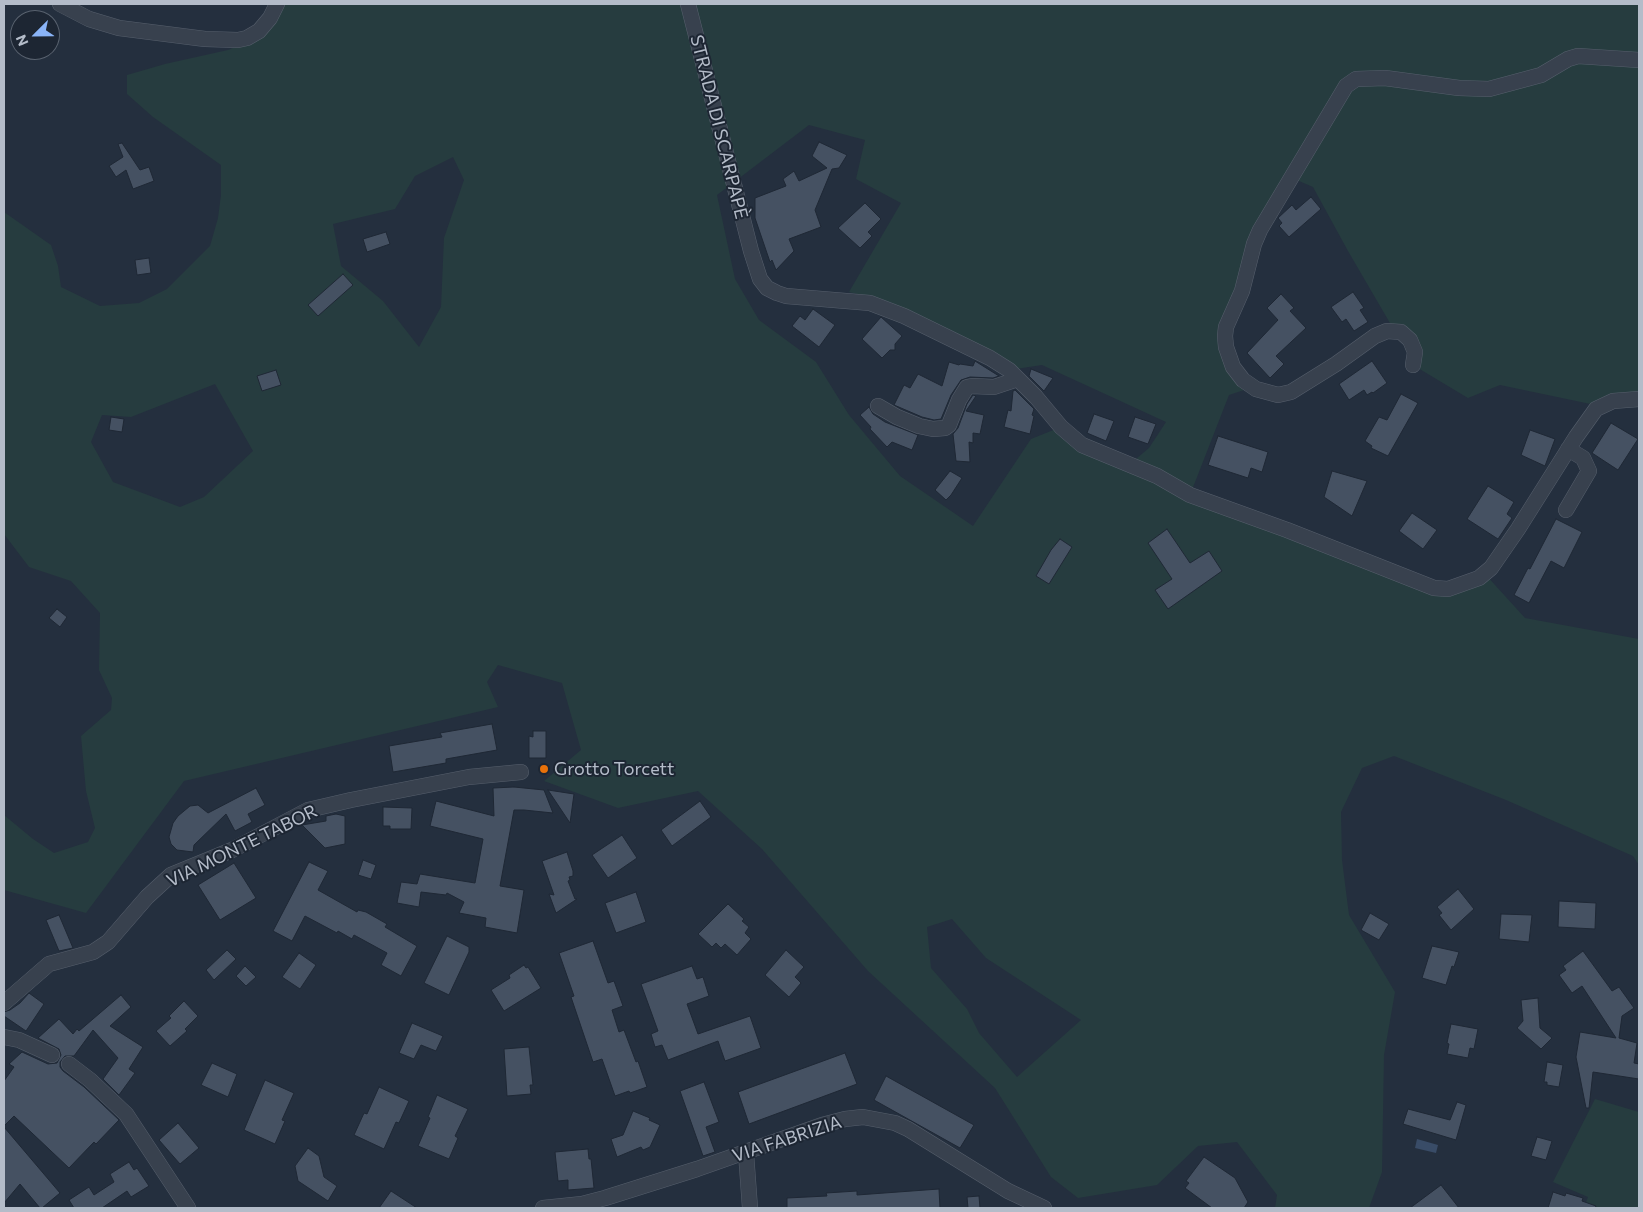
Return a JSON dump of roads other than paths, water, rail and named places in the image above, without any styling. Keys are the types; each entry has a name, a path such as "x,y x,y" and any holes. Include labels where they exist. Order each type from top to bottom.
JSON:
{"street":[{"path":"60,4 89,19 118,28 205,39 238,40 247,38 259,31 270,18 277,4"},
{"name":"STRADA DI SCARPAPÈ","path":"688,4 750,251 760,279 766,288 786,296 862,302 880,306 990,358 1009,370 1018,379"},
{"path":"1413,365 1414,352 1410,340 1401,332 1387,331 1375,336 1336,364 1291,392 1278,394 1256,389 1243,380 1233,367 1226,347 1224,336 1226,327 1242,291 1254,244 1260,230 1343,90 1353,80 1368,78 1385,78 1458,88 1489,89 1541,75 1568,59 1578,56 1639,60"},
{"path":"878,406 896,417 919,426 933,429 945,428 949,424 959,400 967,387 994,387 1018,379 1068,434 1092,450 1156,476 1190,495 1441,589 1456,587 1479,578 1491,568 1585,423 1600,406 1613,401 1639,400"},
{"path":"1566,510 1589,471 1583,458 1568,449"},
{"name":"VIA MONTE TABOR","path":"4,1003 49,964 93,952 108,942 147,897 171,876 232,850 308,810 469,777 521,772"},
{"path":"4,1037 18,1040 52,1055"},
{"path":"69,1064 90,1080 126,1114 188,1208"},
{"name":"VIA FABRIZIA","path":"543,1208 582,1204 605,1198 746,1153 822,1126 845,1119 863,1117 895,1123 908,1129 1008,1191 1044,1208"},
{"path":"746,1153 750,1208"}],"water":[{"path":"1417,1139 1438,1145 1436,1153 1415,1148"}],"place":[{"name":"Grotto Torcett","path":"544,769"}]}
